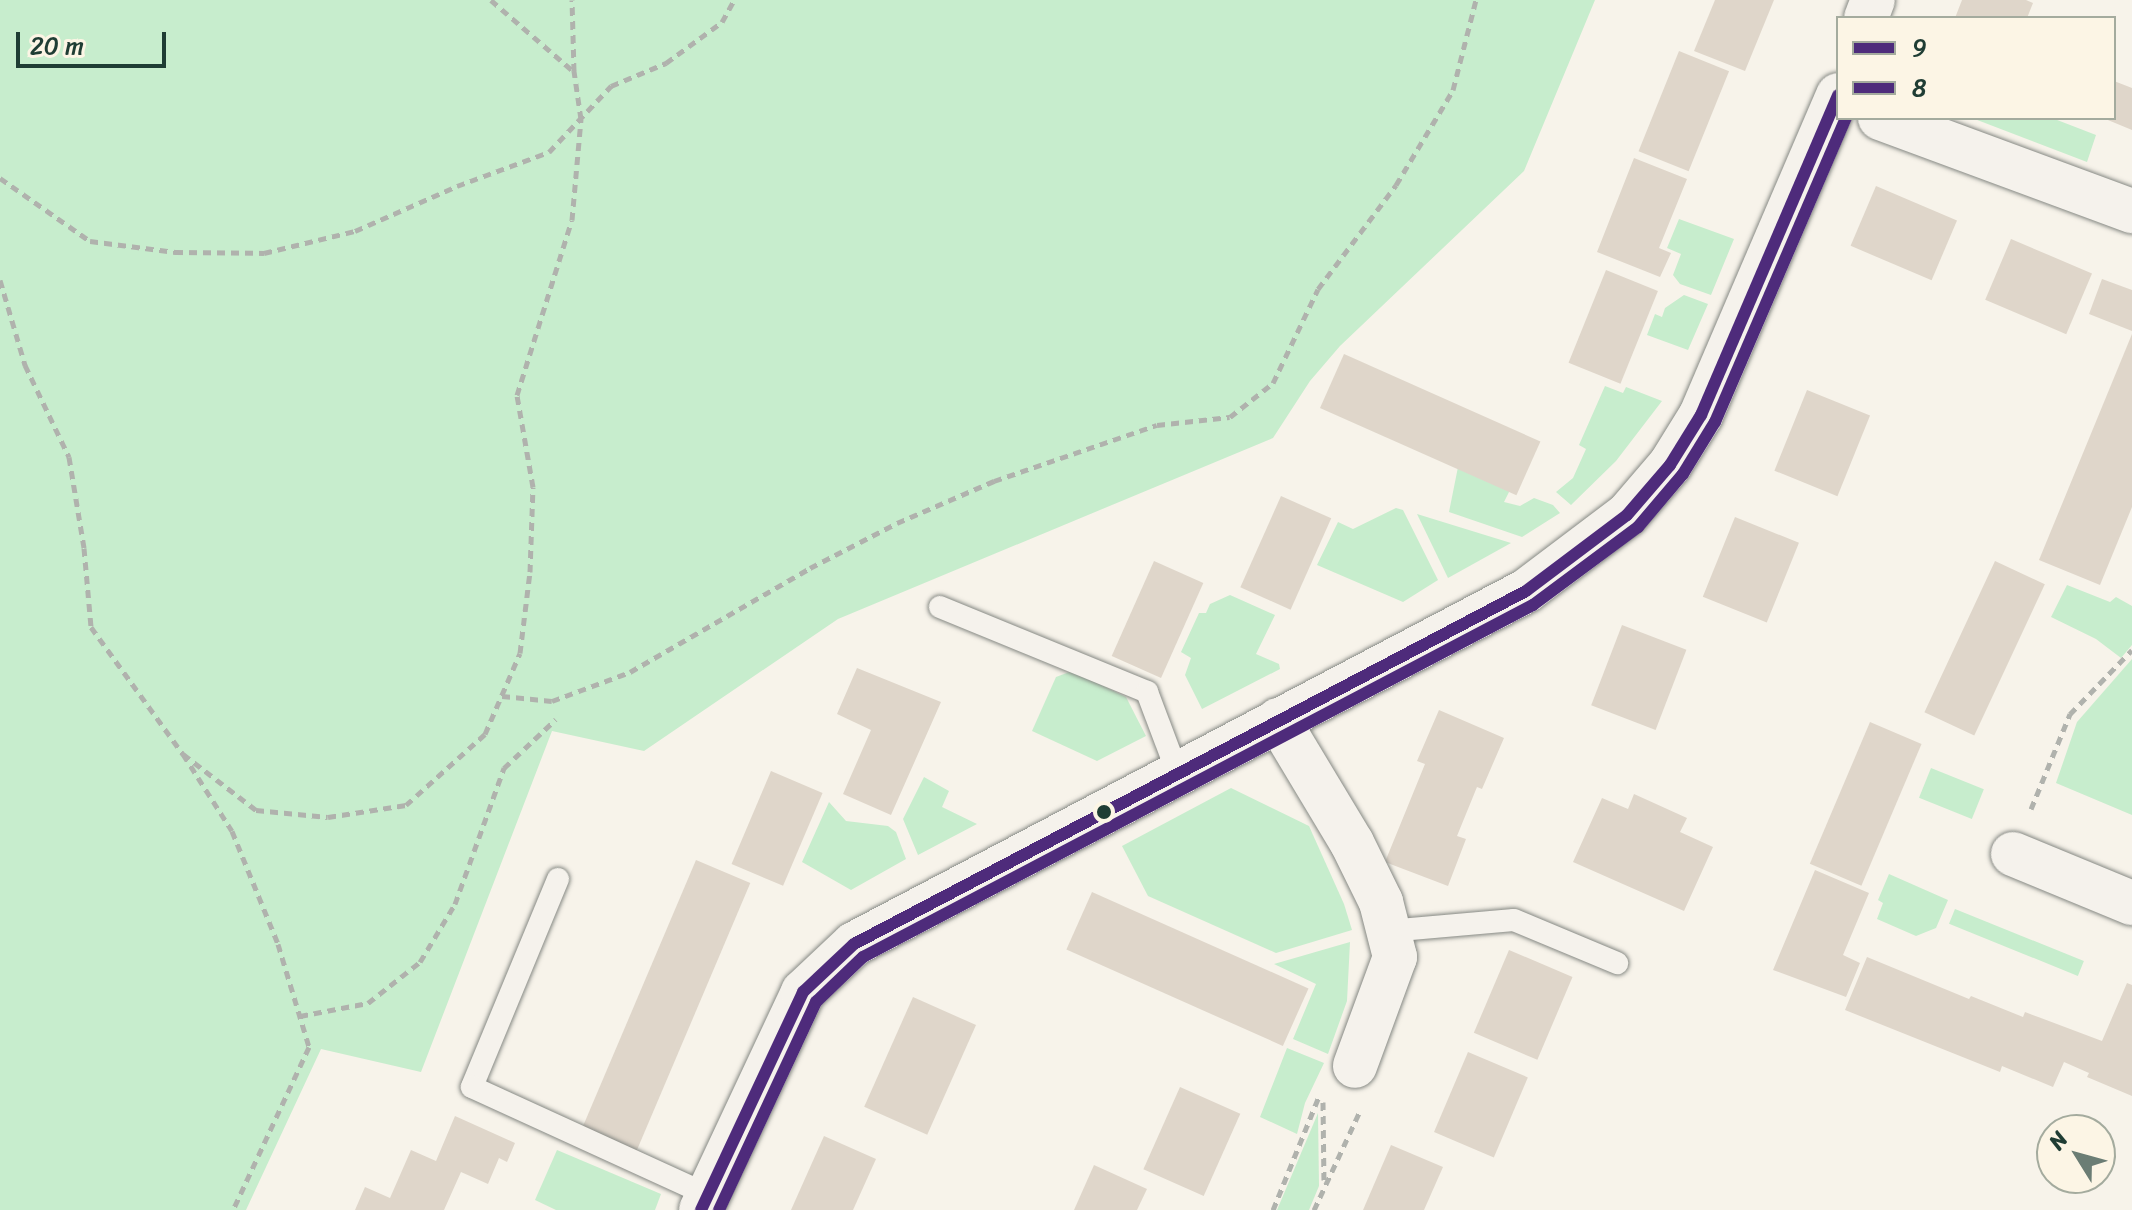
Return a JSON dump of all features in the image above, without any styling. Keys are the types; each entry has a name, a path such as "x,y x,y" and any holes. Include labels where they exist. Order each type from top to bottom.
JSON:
{"street":[{"path":"705,1202 803,992 832,961 854,944 1526,591 1627,515 1649,492 1701,415 1836,102"},
{"path":"1885,120 2132,211"},
{"path":"1278,720 1352,843 1381,902 1395,957 1355,1066"},
{"path":"2013,854 2132,903"}],"lane":[{"path":"940,607 1147,692 1178,774"},
{"path":"558,879 472,1087 705,1202"},
{"path":"1388,931 1514,920 1617,963"}],"path":[{"path":"491,0 574,71"},
{"path":"183,754 256,810 328,817 406,805 485,734 520,653 530,572 533,487 517,395 572,220 581,119 574,71 572,0"},
{"path":"0,178 90,241 175,252 264,253 355,231 457,186 549,152 611,86 666,63 722,22 734,0"},
{"path":"502,696 552,701 630,672 810,568 897,523 994,481 1157,425 1230,417 1273,383 1318,289 1396,185 1453,90 1476,0"},
{"path":"0,280 25,365 69,457 84,548 91,627 183,754 232,831 278,944 309,1047 233,1210"},
{"path":"2013,854 2070,714 2132,650"},
{"path":"300,1016 368,1003 420,962 455,904 504,768 556,719"},
{"path":"1314,1210 1365,1100 1354,1089 1355,1066"},
{"path":"1273,1210 1323,1089 1324,1184"}],"green space":[{"path":"0,0 1595,0 1524,171 1340,346 1310,381 1273,438 838,619 644,751 552,731 421,1072 321,1049 246,1210 0,1210"},
{"path":"1977,120 2057,120 2096,135 2087,162"},
{"path":"1679,219 1734,239 1711,295 1680,284 1673,275 1681,254 1667,248"},
{"path":"1684,295 1708,304 1688,350 1647,335 1655,314 1662,317 1665,308"},
{"path":"1605,386 1623,393 1626,387 1662,401 1616,461 1571,505 1556,492 1573,478 1586,449 1579,445"},
{"path":"1458,467 1510,490 1504,502 1520,506 1534,498 1553,505 1560,513 1522,537 1449,512"},
{"path":"1396,508 1403,510 1438,580 1403,602 1317,565 1338,522 1353,529"},
{"path":"1417,514 1511,543 1448,578"},
{"path":"2067,585 2110,602 2116,597 2132,606 2132,645 2121,658 2096,639 2051,617"},
{"path":"1230,595 1275,615 1256,654 1279,664 1280,669 1202,709 1185,675 1191,658 1181,652 1199,613 1206,613 1210,604"},
{"path":"2132,659 2132,815 2056,783 2077,722"},
{"path":"1072,671 1126,697 1146,736 1097,761 1032,731 1056,677"},
{"path":"1931,768 1984,789 1972,819 1919,798"},
{"path":"924,777 949,791 942,807 977,824 918,855 903,819"},
{"path":"1231,788 1309,826 1344,904 1352,930 1276,953 1148,896 1122,846"},
{"path":"829,802 846,821 888,826 896,832 906,859 851,890 802,862"},
{"path":"1889,874 1948,900 1936,928 1916,936 1877,919 1883,903 1878,900"},
{"path":"1955,909 2084,961 2078,976 1949,924"},
{"path":"1350,942 1347,1001 1328,1054 1293,1039 1316,984 1274,964"},
{"path":"1287,1048 1324,1063 1305,1103 1297,1134 1260,1117"},
{"path":"1318,1113 1319,1186 1309,1210 1277,1210"},
{"path":"557,1150 661,1194 655,1210 556,1210 535,1200"}],"building":[{"path":"1715,0 1774,0 1745,71 1694,51"},
{"path":"1962,0 2026,0 2033,3 2028,16 1956,16"},
{"path":"1679,51 1729,71 1689,171 1639,151"},
{"path":"2116,82 2132,88 2132,130 2108,120 2116,120"},
{"path":"1634,158 1687,179 1659,248 1671,253 1660,277 1597,252"},
{"path":"1876,186 1957,220 1932,280 1851,246"},
{"path":"2011,239 2092,273 2066,334 1985,300"},
{"path":"1606,270 1658,291 1620,384 1569,363"},
{"path":"2102,279 2132,290 2132,331 2089,314"},
{"path":"2132,334 2132,507 2100,585 2039,560"},
{"path":"1344,354 1540,441 1516,495 1320,408"},
{"path":"1807,390 1870,415 1837,496 1774,471"},
{"path":"1281,496 1331,518 1291,610 1240,587"},
{"path":"1735,517 1799,543 1767,623 1703,597"},
{"path":"1154,561 1203,583 1161,678 1112,656"},
{"path":"1995,561 2045,584 1974,736 1924,712"},
{"path":"1622,625 1686,650 1656,730 1591,705"},
{"path":"857,668 941,702 891,815 843,794 871,730 837,714"},
{"path":"1439,710 1504,738 1482,789 1477,787 1457,836 1466,839 1448,886 1385,862 1425,764 1417,761"},
{"path":"1870,722 1922,744 1861,886 1810,864"},
{"path":"771,771 823,793 783,886 732,864"},
{"path":"1634,794 1687,818 1680,832 1713,847 1684,911 1573,862 1602,798 1628,809"},
{"path":"696,860 750,883 634,1157 580,1134"},
{"path":"1815,870 1869,893 1843,955 1860,963 1846,997 1773,970"},
{"path":"1092,892 1309,988 1283,1046 1066,950"},
{"path":"1509,950 1573,977 1537,1060 1474,1033"},
{"path":"1867,957 1969,999 1971,996 2023,1017 2025,1012 2102,1041 2127,983 2132,985 2132,1096 2087,1077 2089,1073 2064,1062 2053,1087 2002,1066 2000,1072 1845,1010"},
{"path":"913,997 976,1025 927,1135 864,1107"},
{"path":"1468,1052 1528,1077 1494,1157 1434,1132"},
{"path":"1180,1087 1240,1114 1204,1196 1143,1169"},
{"path":"455,1116 515,1143 507,1162 499,1158 488,1184 461,1172 444,1210 355,1210 365,1187 390,1198 411,1150 436,1161"},
{"path":"824,1136 876,1159 853,1210 791,1210"},
{"path":"1391,1145 1443,1167 1424,1210 1363,1210"},
{"path":"1094,1165 1147,1189 1137,1210 1074,1210"}],"transit line":[{"name":"9","path":"701,1210 803,992 854,944 1526,591 1627,515 1670,465 1701,415 1836,100"},
{"name":"8","path":"719,1210 816,1002 863,957 1533,605 1638,527 1683,474 1715,422 1845,120"}]}
